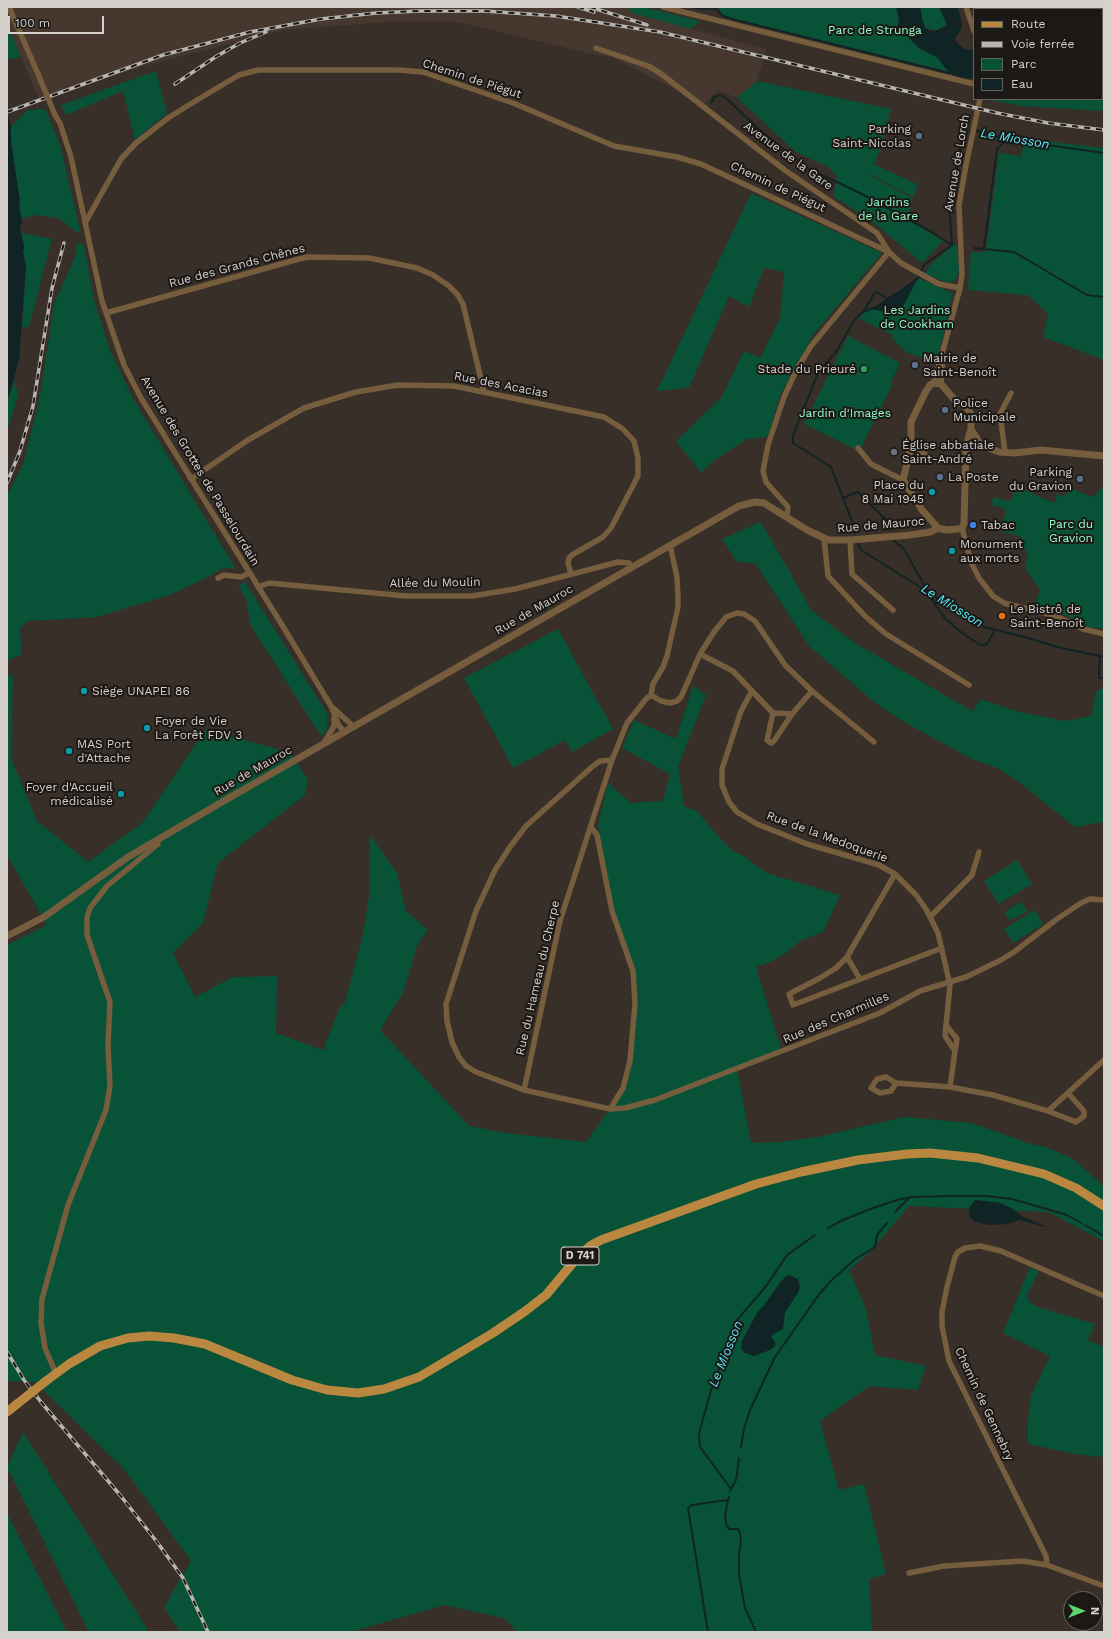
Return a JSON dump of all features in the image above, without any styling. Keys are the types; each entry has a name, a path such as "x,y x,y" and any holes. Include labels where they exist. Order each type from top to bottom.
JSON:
{"main road":[{"name":"D 741","path":"7,1412 69,1364 100,1346 128,1338 161,1336 205,1344 311,1386 342,1392 359,1393 384,1389 418,1377 493,1333 524,1312 546,1295 577,1258 590,1246 601,1240 780,1177 884,1156 930,1153 956,1155 1003,1163 1060,1180 1104,1206"}],"street":[{"name":"Avenue des Grottes de Passelourdain","path":"8,7 55,114 71,157 106,314 124,365 141,398 331,706 354,727"},
{"path":"663,7 973,84"},
{"path":"966,7 973,28"},
{"name":"Avenue de la Gare","path":"596,48 648,66 660,73 786,171 877,233 889,252 901,263 939,284 960,288"},
{"name":"Chemin de Piégut","path":"85,222 121,159 136,143 168,118 239,75 258,70 398,70 423,72 513,103 614,146 677,157 701,164 889,252"},
{"name":"Avenue de Lorch","path":"937,383 962,275 959,205 980,100"},
{"path":"787,516 788,507 766,482 763,471 768,446 784,397 811,346 889,252"},
{"name":"Rue des Grands Chênes","path":"106,314 304,258 369,258 403,265 417,268 433,275 457,294 463,304 484,392"},
{"path":"903,480 911,447 911,422 930,385 937,383 966,408 970,414 971,428 966,446 964,524 962,528 971,562 979,578 994,596 1004,603 1056,616 1083,629 1104,634"},
{"name":"Rue des Acacias","path":"190,478 194,477 248,440 304,408 356,392 398,385 454,386 604,417 623,429 634,441 638,458 638,476 611,528 603,537 569,558 568,563 571,574"},
{"path":"1005,452 1000,414 1011,393"},
{"path":"971,428 981,445"},
{"path":"966,446 973,444 981,445 992,450 1005,452 1041,450 1104,456"},
{"path":"911,447 932,458"},
{"path":"858,448 871,464 903,480 922,510 938,528"},
{"name":"Rue de Mauroc","path":"7,936 44,917 128,857 738,506 755,502 764,503 787,516 807,530 824,538 850,540 930,532 938,528 946,530 962,528"},
{"path":"824,538 828,576 864,616 886,634 969,685"},
{"path":"850,540 852,574 893,610"},
{"path":"670,545 677,577 678,607 667,656 663,667 653,684 652,695 661,701 670,703 677,701 681,697 700,654 714,632 726,617 737,613 744,614 755,621 785,665 812,691 874,742"},
{"name":"Allée du Moulin","path":"258,587 269,583 406,596 472,596 515,589 618,562 629,563 632,567"},
{"path":"218,578 224,576 241,577 249,573"},
{"path":"700,654 732,671 773,713 792,714"},
{"name":"Rue de la Medoquerie","path":"752,691 741,711 722,769 722,785 729,802 737,812 757,824 807,844 872,862 895,874 916,895 931,916 938,933 949,983 949,999 945,1036 955,1051 950,1087"},
{"path":"773,713 767,740 769,742 774,742 792,714 812,691"},
{"name":"Rue du Hameau du Cherpe","path":"524,1090 560,921 612,760 627,723 646,699 652,695"},
{"name":"Avenue des Grottes de Passelourdain","path":"331,706 338,726 345,732"},
{"path":"324,744 334,726 334,718"},
{"path":"591,826 597,835 612,911 633,971 635,1004 630,1061 623,1088 610,1109 524,1090 476,1072 466,1066 452,1042 447,1021 446,1004 476,911 495,870 510,846 526,826 593,766 600,761 612,760"},
{"path":"56,1374 45,1348 40,1323 42,1299 68,1205 106,1110 110,1086 108,1045 110,1002 87,935 87,917 90,908 107,886 158,844 158,840"},
{"path":"931,916 972,875 980,852"},
{"path":"895,874 847,957 836,968 789,994 793,1005 942,948"},
{"name":"Rue des Charmilles","path":"610,1109 625,1108 655,1100 880,1013 920,991 949,983 1001,960 1034,937 1057,918 1081,903 1090,899 1104,900"},
{"path":"847,957 860,979"},
{"path":"1048,1111 1104,1060"},
{"path":"896,1083 950,1087 993,1095 1048,1111 1076,1122 1084,1116 1084,1111 1068,1093"},
{"name":"Chemin de Gennebry","path":"1047,1565 1046,1556 950,1361 944,1343 942,1326 942,1312 947,1287 955,1257 958,1252 965,1248 980,1246 1002,1251 1104,1296"},
{"path":"909,1573 944,1566 1023,1561 1047,1565 1104,1586"}],"shaded area":[{"path":"7,7 627,7 632,13 766,49 757,81 737,98 718,90 704,104 612,57 588,53 458,22 400,21 284,30 143,66 40,101 7,24"}],"green space":[{"path":"627,7 643,7 700,21 691,29 632,13"},
{"name":"Parc de Strunga","path":"721,7 896,7 899,18 898,24 900,32 907,36 919,48 938,58 950,72 723,16 718,11"},
{"path":"920,7 939,7 947,25 937,30 926,29 919,11"},
{"path":"7,24 21,57 7,60"},
{"path":"1104,52 1104,111 1021,106 992,100 1103,100"},
{"path":"156,71 167,113 135,140 123,91 66,115 61,105"},
{"name":"Jardins de la Gare","path":"757,81 891,109 880,150 874,164 918,185 913,197 869,174 868,175 912,198 907,219 943,241 922,263 873,222 833,196 837,177 830,168 796,152 737,98"},
{"path":"45,109 60,144 81,234 58,218 35,215 20,219 20,202 11,141 11,127 27,110"},
{"path":"1025,139 1104,148 1104,360 1043,337 1048,313 1027,295 968,290 971,252 986,252 999,153 1021,156"},
{"path":"751,193 882,253 813,335 780,395 768,437 747,439 713,461 701,473 676,441 721,398 744,351 760,358 780,319 784,272 764,268 749,307 729,296 689,388 657,391"},
{"path":"21,233 52,239 29,327 22,327 26,267"},
{"path":"77,241 84,246 95,304 110,350 132,397 236,569 223,568 208,577 170,595 97,617 27,621 20,629 22,654 7,661 7,495 23,465 40,396 54,304 75,257"},
{"path":"955,244 957,244 959,272 954,281 949,283 925,274 930,265"},
{"name":"Les Jardins de Cookham","path":"918,278 952,293 946,325 936,363 906,352 892,339 893,335 860,319 863,312 878,306"},
{"name":"Jardin d'Images","path":"848,336 900,363 891,382 892,385 861,448 855,449 804,424"},
{"path":"15,380 18,396 7,431 7,402"},
{"name":"Parc du Gravion","path":"1104,486 1104,629 1088,627 1061,613 1034,605 1040,590 1025,568 1028,552 1019,546 1021,536 1001,532 1006,509 992,505 993,497 1010,502 1017,487 1054,503 1058,494 1066,496 1069,488 1093,497"},
{"path":"761,522 812,611 855,643 972,711 981,699 1019,712 1066,721 1091,716 1096,691 1104,688 1104,822 1075,827 1015,779 997,768 972,759 904,722 874,702 809,646 755,563 737,562 722,539"},
{"path":"245,582 327,713 327,730 321,736 251,626 246,599 238,585"},
{"path":"558,629 613,729 572,752 565,740 513,768 464,678"},
{"path":"7,673 13,677 11,758 37,821 88,862 142,823 206,729 291,753 308,780 305,795 218,863 203,923 173,953 195,997 233,977 277,976 276,1033 323,1050 340,1007 345,1003 362,939 370,891 370,835 397,873 406,911 428,930 417,946 403,993 380,1030 469,1126 506,1133 586,1142 623,1088 630,1061 635,1004 633,971 612,911 598,826 608,783 631,803 663,801 670,774 622,748 634,720 676,739 693,686 706,695 678,767 684,806 697,811 733,851 744,856 763,871 840,895 823,932 800,941 790,950 773,961 756,967 782,1052 737,1069 751,1143 779,1142 818,1137 904,1117 972,1123 1028,1143 1049,1148 1073,1159 1104,1186 1104,1241 1048,1212 909,1206 867,1255 849,1270 866,1309 875,1355 926,1366 918,1390 869,1386 820,1421 839,1490 864,1484 886,1574 869,1579 872,1632 517,1632 504,1618 444,1605 351,1632 180,1632 164,1607 191,1561 125,1470 35,1382 7,1381 7,945 47,925 7,855"},
{"path":"1017,860 1032,884 999,904 984,881"},
{"path":"1020,902 1027,910 1026,912 1010,921 1005,913 1006,911"},
{"path":"1035,910 1043,924 1013,943 1004,929"},
{"path":"1030,1267 1039,1271 1027,1296 1030,1302 1035,1306 1095,1324 1088,1340 1104,1347 1104,1451 1102,1457 1075,1454 1028,1444 1028,1419 1031,1396 1050,1356 1003,1333"},
{"path":"23,1432 149,1632 89,1632 7,1467"},
{"path":"7,1513 67,1632 7,1632"}],"water":[{"path":"896,7 920,7 924,26 926,29 933,31 947,25 939,7 958,7 962,25 960,32 955,38 956,42 965,49 973,50 973,79 954,76 945,68 938,58 919,48 907,36 903,36 900,32 898,24 899,18"},
{"path":"7,112 11,127 11,141 22,222 20,229 24,246 23,252 26,267 19,360 7,402"},
{"path":"918,278 900,312 896,314 871,309 878,306"},
{"path":"975,1200 1001,1203 1023,1217 1045,1226 1044,1227 1020,1220 1008,1224 1008,1227 1007,1224 989,1225 976,1222 970,1218 969,1214 970,1206"},
{"path":"789,1275 798,1279 800,1287 798,1293 785,1312 783,1329 773,1334 771,1337 775,1342 775,1346 770,1350 754,1356 745,1353 741,1349 742,1341 757,1313 778,1285 786,1276"}],"waterway":[{"path":"690,7 704,9 715,8 723,16 736,20 949,73 951,71"},
{"path":"711,103 714,97 720,95 727,99 762,132 809,169 860,193 930,231 952,245"},
{"name":"Le Miosson","path":"952,245 949,204 964,132 978,131 1012,140 1104,153"},
{"path":"984,248 997,149 1004,142 1011,140"},
{"name":"Le Miosson","path":"855,534 853,524 831,467 793,443 793,436 818,373 836,352 855,319 863,312 878,306 918,278 924,265 952,245"},
{"path":"974,248 1014,252 1087,295 1104,297"},
{"path":"864,311 875,292 887,299"},
{"path":"843,498 858,492 890,524 891,530"},
{"path":"893,540 904,549 934,603 944,617 958,630 980,645 987,644 995,630"},
{"name":"Le Miosson","path":"858,544 861,550 952,607 969,614 984,627 1057,647 1104,657"},
{"path":"1100,657 1099,678 1104,678"},
{"name":"Le Miosson","path":"828,1228 843,1220 897,1200 911,1197 953,1196 986,1196 1012,1199 1067,1215 1081,1223"},
{"path":"895,1212 908,1199"},
{"path":"741,1447 744,1429 750,1410 775,1357 820,1293 854,1260 875,1247 877,1235 887,1223"},
{"name":"Le Miosson","path":"1085,1225 1104,1236"},
{"name":"Le Miosson","path":"730,1491 731,1489 700,1447 699,1433 712,1387 737,1320 767,1285 787,1255 815,1235"},
{"path":"731,1489 736,1480 739,1458"},
{"name":"Le Miosson","path":"708,1632 688,1508 692,1505 728,1500 729,1497"},
{"path":"728,1500 725,1515 726,1524 729,1529 738,1529 740,1533 741,1542 739,1553 739,1575 745,1608 756,1632"}],"railway":[{"path":"578,7 594,12"},
{"path":"590,7 647,25"},
{"path":"7,112 163,55 250,32 321,19 376,13 419,11 485,11 556,16 660,32 997,113 1048,123 1104,130"},
{"path":"175,84 217,56 240,43 266,32"},
{"path":"7,483 20,451 33,406 52,288 64,243"},
{"path":"7,1352 24,1380 41,1402 120,1495 183,1578 208,1632"}],"place":[{"name":"Parking Saint-Nicolas","path":"919,136"},
{"name":"Mairie de Saint-Benoît","path":"915,365"},
{"name":"Stade du Prieuré","path":"864,369"},
{"name":"Police Municipale","path":"945,410"},
{"name":"Église abbatiale Saint-André","path":"894,452"},
{"name":"La Poste","path":"940,477"},
{"name":"Parking du Gravion","path":"1080,479"},
{"name":"Place du 8 Mai 1945","path":"932,492"},
{"name":"Tabac","path":"973,525"},
{"name":"Monument aux morts","path":"952,551"},
{"name":"Le Bistrô de Saint-Benoît","path":"1002,616"},
{"name":"Siège UNAPEI 86","path":"84,691"},
{"name":"Foyer de Vie La Forêt FDV 3","path":"147,728"},
{"name":"MAS Port d'Attache","path":"69,751"},
{"name":"Foyer d'Accueil médicalisé","path":"121,794"}]}
